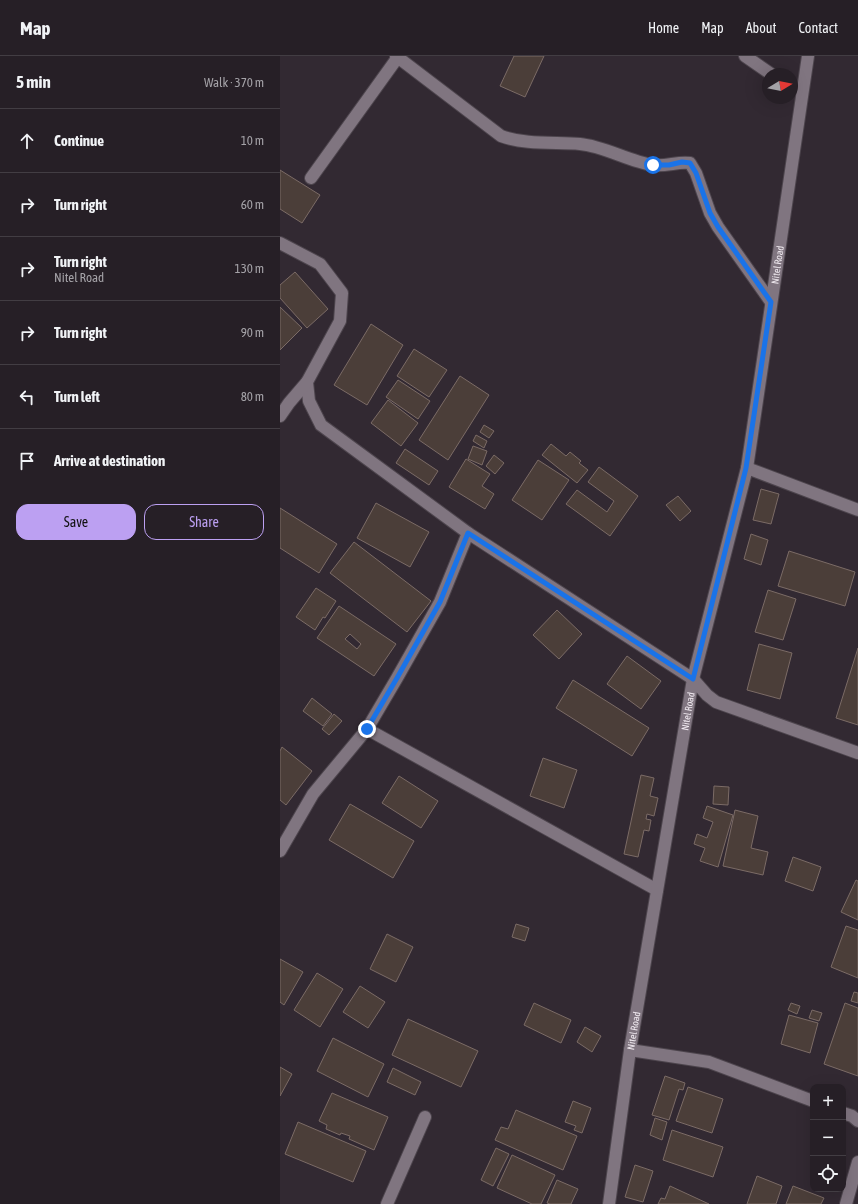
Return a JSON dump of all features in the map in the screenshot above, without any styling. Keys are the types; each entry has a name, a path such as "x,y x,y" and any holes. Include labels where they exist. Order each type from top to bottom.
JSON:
{"street":[{"path":"745,56 762,68"},
{"name":"Nitel Road","path":"798,88 808,56"},
{"path":"311,178 397,57 501,136 513,140 582,144 653,165 669,165 682,162 690,163 696,173 712,218 771,302"},
{"name":"Nitel Road","path":"609,1204 630,1050 693,679 746,468 771,302 795,104"},
{"path":"280,243 320,264 342,294 340,321 307,382 280,416"},
{"path":"307,382 309,401 321,425 468,533 693,679 707,695 716,702 858,753"},
{"path":"746,468 858,510"},
{"path":"280,850 313,794 367,729 440,602 468,533"},
{"path":"367,729 657,890"},
{"path":"630,1050 709,1062 810,1100"},
{"path":"846,1114 852,1116 858,1121"},
{"path":"387,1204 425,1117"},
{"path":"846,1204 858,1162"}],"building":[{"path":"514,56 544,56 525,97 500,86"},
{"path":"280,170 320,195 302,223 280,209"},
{"path":"295,272 328,309 307,328 280,298 280,285"},
{"path":"280,307 302,328 280,350"},
{"path":"371,324 403,345 367,405 334,385"},
{"path":"414,349 447,370 429,397 397,376"},
{"path":"460,376 489,395 448,460 419,440"},
{"path":"398,380 430,401 418,419 386,397"},
{"path":"388,400 418,423 401,446 371,423"},
{"path":"484,425 494,431 489,438 480,432"},
{"path":"476,435 487,441 484,448 473,441"},
{"path":"551,444 566,456 570,452 581,461 579,463 588,470 577,483 542,455"},
{"path":"473,446 487,451 482,465 468,459"},
{"path":"405,449 438,471 429,485 396,463"},
{"path":"494,455 504,463 495,474 486,466"},
{"path":"466,459 490,474 482,486 494,494 485,509 449,487"},
{"path":"538,460 569,480 542,520 512,500"},
{"path":"599,467 638,496 610,536 566,504 577,490 607,512 614,501 588,482"},
{"path":"761,489 779,494 771,524 753,520"},
{"path":"678,496 691,511 680,521 666,505"},
{"path":"376,503 429,532 410,567 357,538"},
{"path":"280,508 337,544 319,573 280,548"},
{"path":"751,534 768,540 761,565 744,559"},
{"path":"354,542 431,601 407,632 330,573"},
{"path":"789,551 855,572 845,606 778,586"},
{"path":"316,588 336,601 315,630 296,617"},
{"path":"768,590 796,599 783,640 755,632"},
{"path":"339,606 396,644 374,676 317,638","holes":["350,634 361,644 357,649 345,639"]},
{"path":"557,610 582,634 559,659 533,635"},
{"path":"759,644 792,653 780,699 747,690"},
{"path":"858,648 858,725 836,718"},
{"path":"627,656 661,681 641,709 607,684"},
{"path":"573,680 649,728 632,756 556,708"},
{"path":"312,698 332,714 323,726 303,711"},
{"path":"334,714 342,721 329,735 322,729"},
{"path":"282,747 312,771 286,805 280,800 280,751"},
{"path":"543,758 577,770 564,808 530,796"},
{"path":"641,775 654,778 650,796 658,798 654,816 647,814 646,819 651,820 649,831 644,830 638,857 624,854"},
{"path":"399,776 438,801 421,828 382,803"},
{"path":"714,786 729,787 728,805 713,804"},
{"path":"350,804 414,841 393,878 329,840"},
{"path":"707,806 733,815 718,867 700,861 705,848 694,844 697,834 707,838 713,822 703,818"},
{"path":"735,810 758,816 751,848 768,852 763,875 723,866"},
{"path":"793,857 821,867 813,891 785,881"},
{"path":"856,880 858,881 858,920 841,912"},
{"path":"516,924 529,928 525,941 512,937"},
{"path":"846,926 858,930 858,978 831,967"},
{"path":"387,934 413,947 396,982 370,969"},
{"path":"280,959 303,972 284,1005 280,1002"},
{"path":"317,973 343,989 320,1027 294,1010"},
{"path":"360,986 385,1002 368,1028 343,1012"},
{"path":"854,992 858,993 858,1003 851,1001"},
{"path":"534,1003 571,1020 561,1043 524,1025"},
{"path":"791,1003 800,1006 797,1014 788,1010"},
{"path":"845,1003 858,1008 858,1076 824,1064"},
{"path":"812,1010 822,1013 819,1021 809,1018"},
{"path":"789,1015 818,1023 810,1053 781,1044"},
{"path":"408,1019 478,1051 461,1087 392,1055"},
{"path":"585,1027 601,1036 592,1052 577,1042"},
{"path":"333,1038 384,1064 368,1097 317,1071"},
{"path":"280,1067 292,1074 280,1096"},
{"path":"393,1068 421,1082 415,1095 387,1082"},
{"path":"665,1076 685,1083 683,1090 679,1089 669,1120 652,1115"},
{"path":"688,1087 723,1099 712,1133 676,1121"},
{"path":"332,1093 388,1117 374,1150 349,1139 350,1136 341,1133 340,1135 326,1129 327,1125 319,1121"},
{"path":"573,1101 591,1108 582,1133 574,1130 576,1126 565,1122"},
{"path":"516,1110 577,1136 563,1170 495,1140 501,1127 508,1129"},
{"path":"655,1118 667,1122 662,1140 650,1135"},
{"path":"298,1122 366,1151 353,1182 285,1154"},
{"path":"672,1130 723,1147 713,1177 663,1160"},
{"path":"496,1148 509,1154 493,1186 481,1180"},
{"path":"512,1155 555,1175 541,1204 532,1204 497,1188"},
{"path":"635,1165 653,1171 643,1202 625,1197"},
{"path":"757,1176 782,1186 776,1204 747,1204"},
{"path":"557,1180 578,1189 571,1204 547,1203"},
{"path":"670,1186 709,1204 658,1204 661,1198 665,1199"},
{"path":"793,1186 824,1198 821,1204 786,1204"}],"route":[{"path":"367,729 440,602 468,533 693,679 746,468 771,302 718,227 710,213 696,173 690,163 682,162 669,165 653,165"}]}
